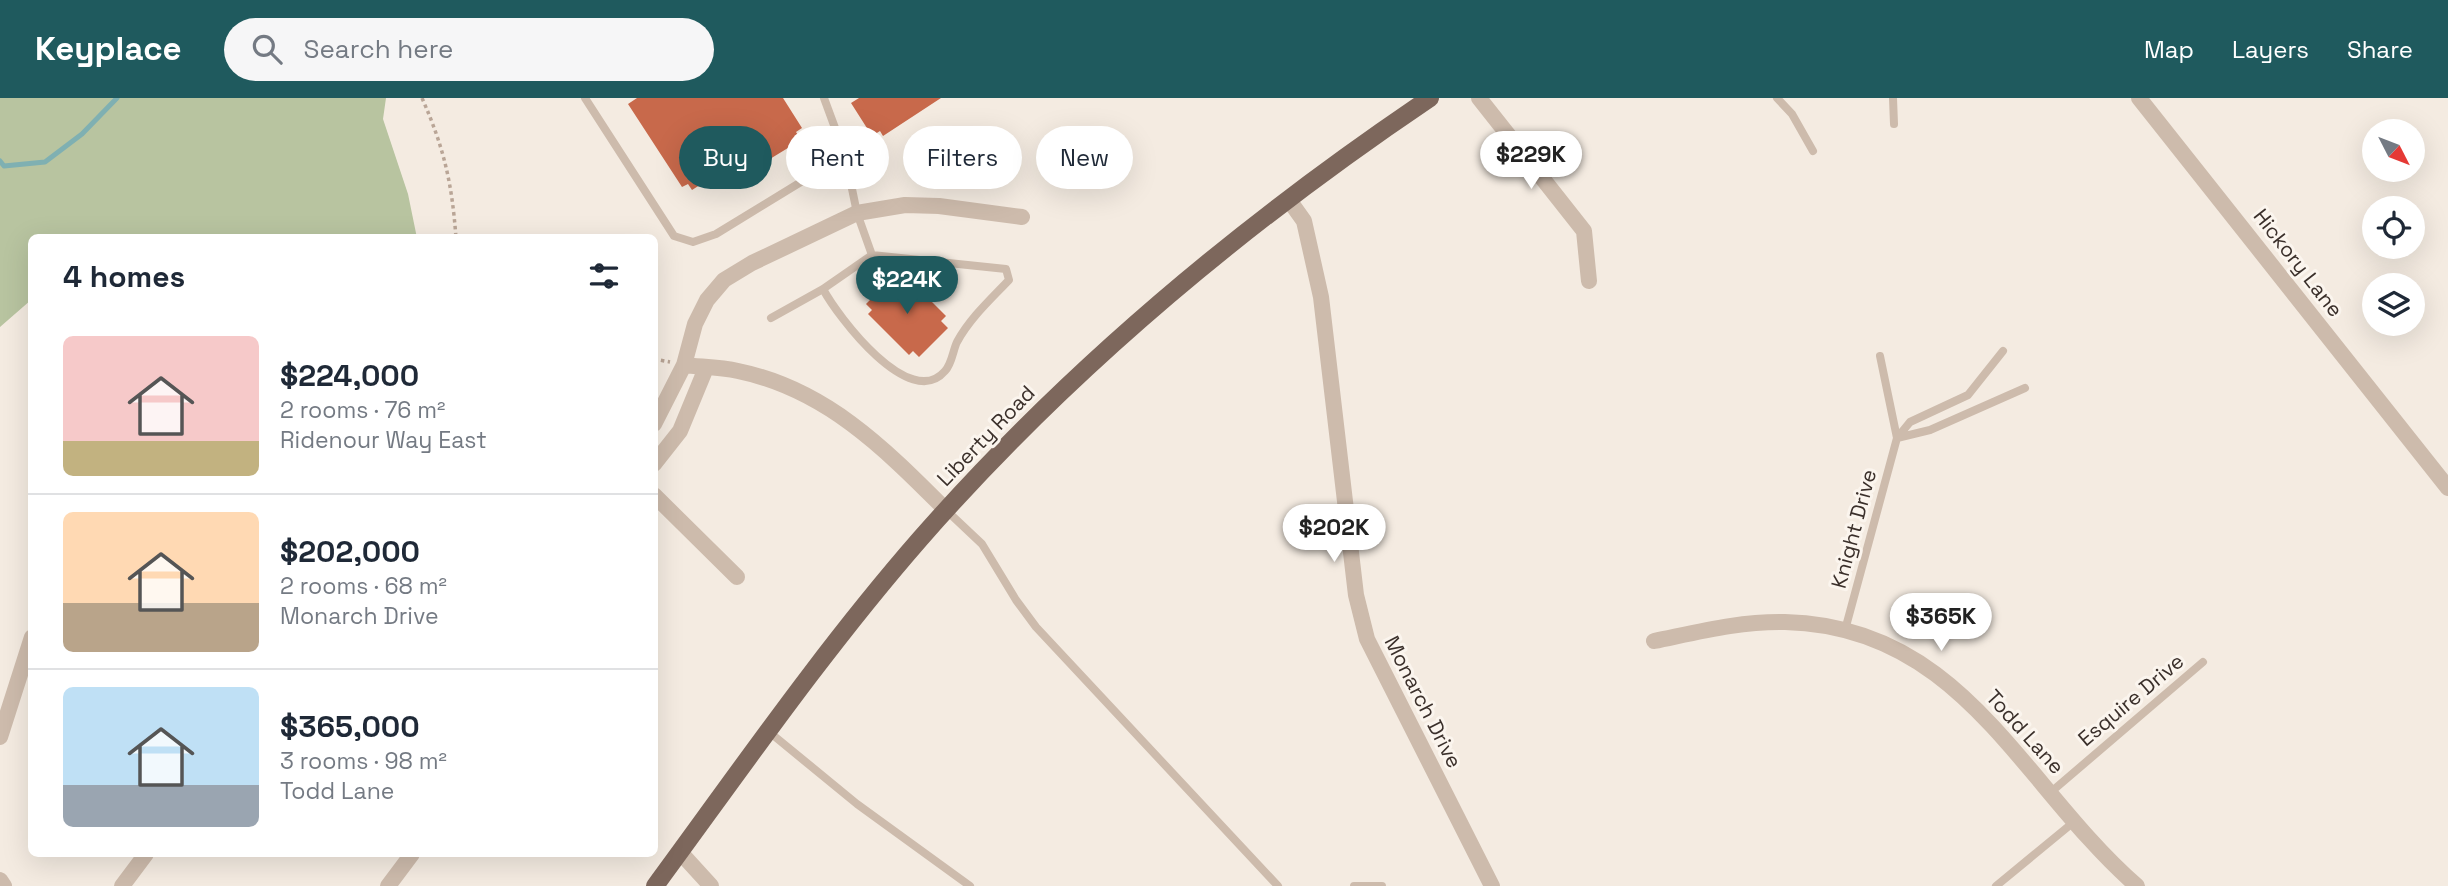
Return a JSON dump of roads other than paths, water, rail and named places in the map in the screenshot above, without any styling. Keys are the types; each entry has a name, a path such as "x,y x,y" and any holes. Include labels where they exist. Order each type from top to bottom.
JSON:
{"main road":[{"name":"Liberty Road","path":"655,886 861,609 946,510 1022,430 1104,352 1186,281 1289,200 1430,98"}],"street":[{"path":"1479,98 1584,231 1588,281"},
{"name":"Hickory Lane","path":"2139,98 2448,488"},
{"name":"Monarch Drive","path":"1289,200 1304,221 1321,297 1356,595 1367,639 1492,886"},
{"path":"658,416 684,365 695,324 707,300 724,280 752,262 857,213 905,205 939,206 1022,217"},
{"path":"684,365 737,371 792,387 843,415 879,444 946,510"},
{"path":"658,459 680,431 706,368"},
{"path":"658,499 737,577"},
{"name":"Todd Lane","path":"1654,641 1738,624 1785,622 1845,630 1874,639 1932,669 1962,694 2137,886"},
{"path":"0,737 28,650"},
{"path":"680,852 711,886"},
{"path":"122,886 144,857"},
{"path":"388,886 410,857"},
{"path":"0,880 5,886"}],"lane":[{"path":"585,98 674,236 693,243 716,234 789,189"},
{"path":"824,98 834,126"},
{"path":"1777,98 1792,114 1814,151"},
{"path":"1893,98 1894,124"},
{"path":"852,189 857,213 872,255"},
{"path":"771,318 823,289 872,255 1006,269 1009,280 974,318 957,342 946,371 931,381 911,381 891,370 831,304 823,289"},
{"path":"1897,438 1910,422 1968,395 2003,351"},
{"path":"1880,356 1897,438"},
{"path":"1897,438 1930,430 2025,388"},
{"name":"Knight Drive","path":"1845,630 1897,438"},
{"path":"946,510 982,544 1036,627 1278,886"},
{"name":"Esquire Drive","path":"2050,792 2203,662"},
{"path":"768,731 847,796 970,886"},
{"path":"1996,886 2075,821"},
{"path":"1354,886 1382,886"}],"waterway":[{"path":"0,161 4,166 45,162 82,134 117,98"}]}
